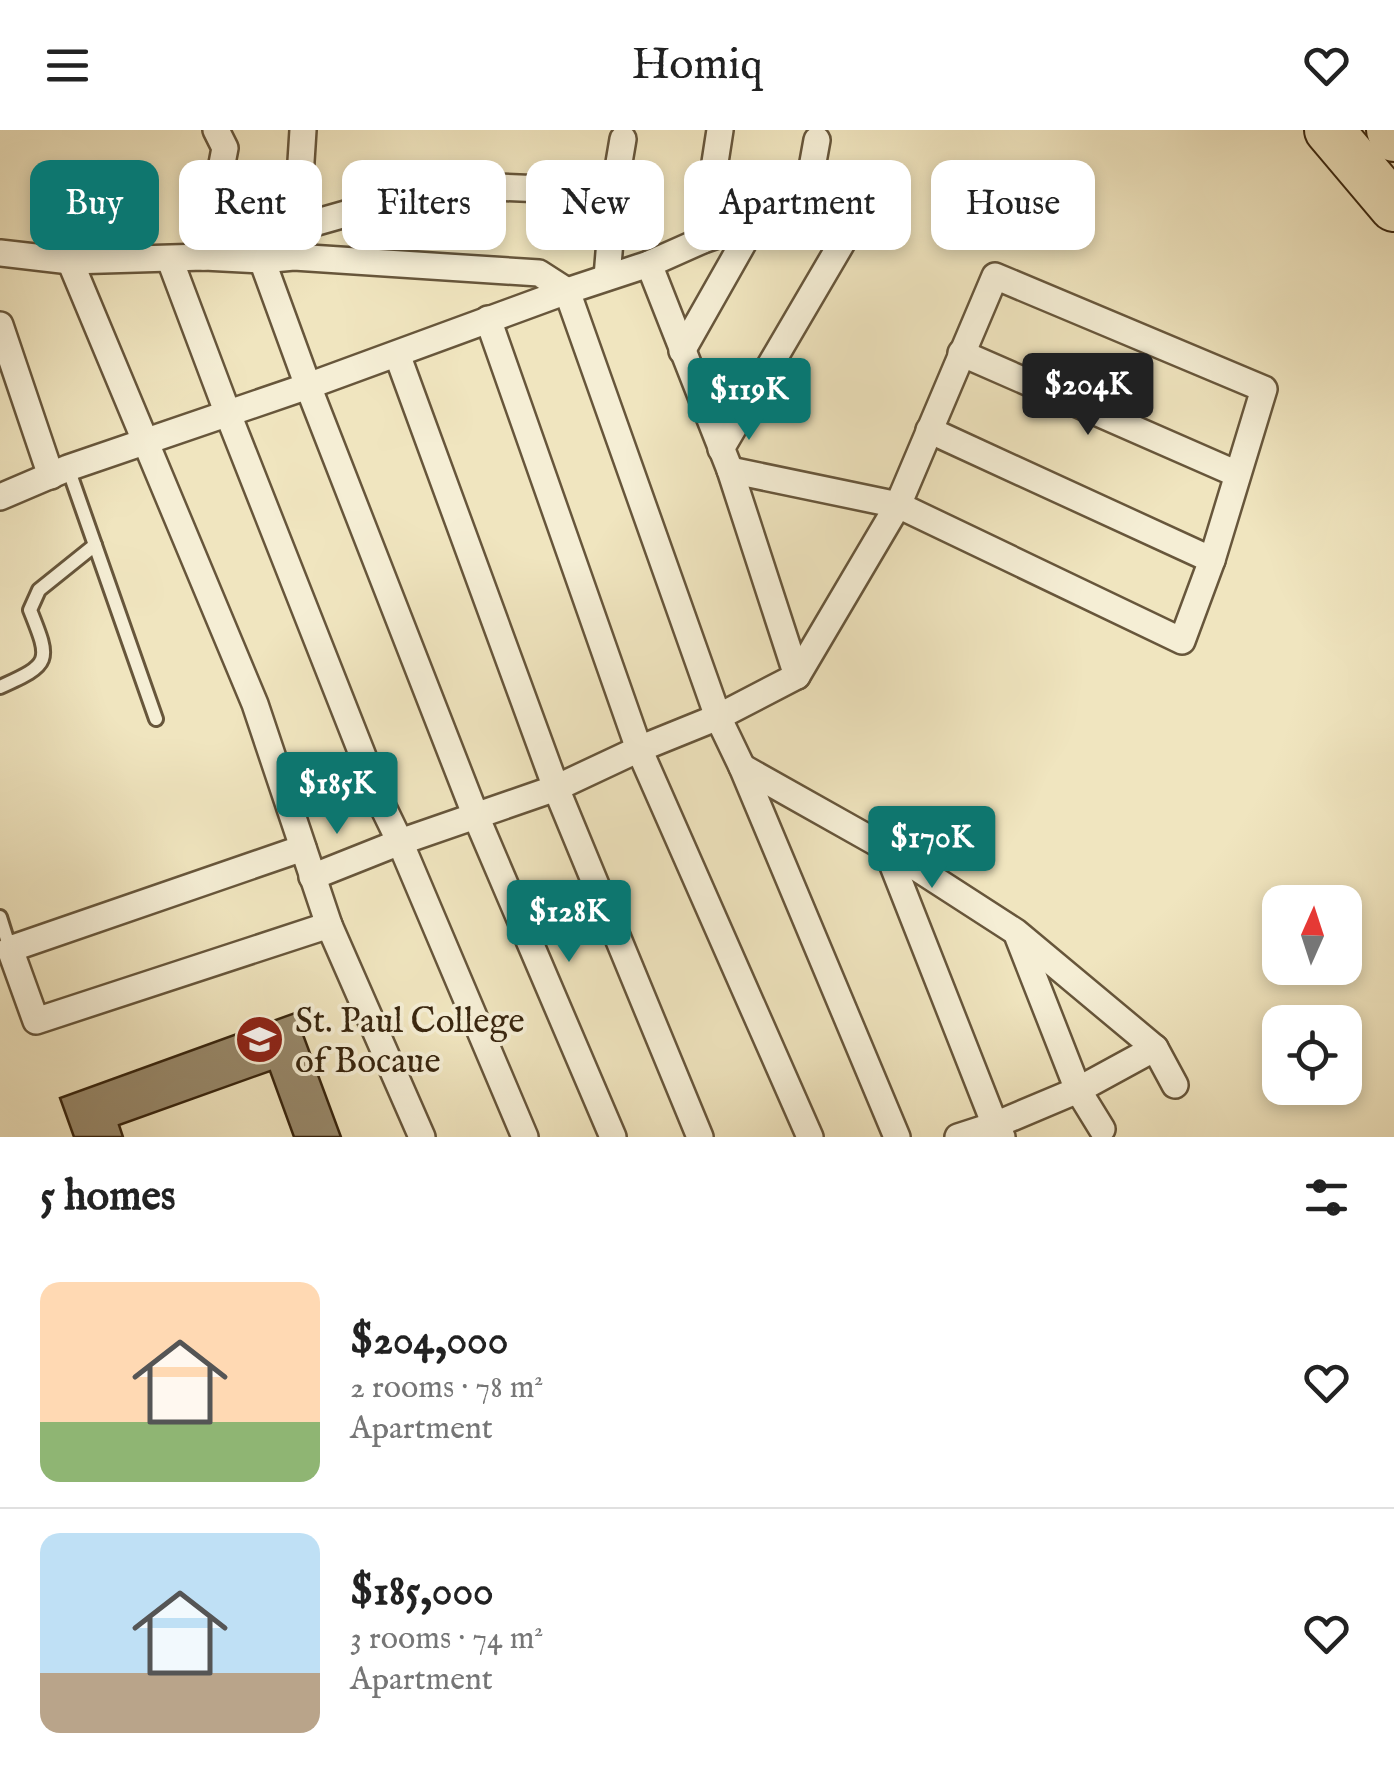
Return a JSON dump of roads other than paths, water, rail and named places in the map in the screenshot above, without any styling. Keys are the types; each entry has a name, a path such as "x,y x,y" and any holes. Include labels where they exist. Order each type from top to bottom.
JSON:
{"highway":[{"path":"1329,130 1394,207"}],"street":[{"path":"204,257 226,148 216,130"},
{"path":"301,160 303,130"},
{"path":"716,160 720,130"},
{"path":"619,160 623,138"},
{"path":"814,160 818,140"},
{"path":"322,221 448,185 526,188"},
{"path":"0,497 144,441 398,354 684,249"},
{"path":"294,250 294,257"},
{"path":"608,276 610,250"},
{"path":"682,350 739,250"},
{"path":"726,460 841,250"},
{"path":"0,253 70,261 294,257 538,273 567,291 718,717 896,1137"},
{"path":"170,260 383,806 524,1137"},
{"path":"262,260 475,814 613,1137"},
{"path":"70,261 255,704 329,925 422,1137"},
{"path":"648,264 726,460 798,676"},
{"path":"312,876 475,814 556,788 718,717 798,676 898,505 995,276 1264,389 1212,560 1182,641 898,505 726,460"},
{"path":"488,320 638,749 810,1137"},
{"path":"0,325 59,472"},
{"path":"961,352 1237,474"},
{"path":"398,354 556,788 700,1137"},
{"path":"929,430 1212,560"},
{"path":"742,767 886,848 1016,932 1155,1048 1175,1085"},
{"path":"303,848 10,949 36,1022 329,925"},
{"path":"886,848 999,1131"},
{"path":"1016,932 1078,1090 1102,1129"},
{"path":"958,1137 999,1131 1155,1048"}],"lane":[{"path":"59,472 95,545 156,718"},
{"path":"0,687 32,672 43,661 45,646 30,610 39,590 95,545"},
{"path":"0,917 10,949"}],"place":[{"name":"St. Paul College of Bocaue","path":"260,1040"}]}
